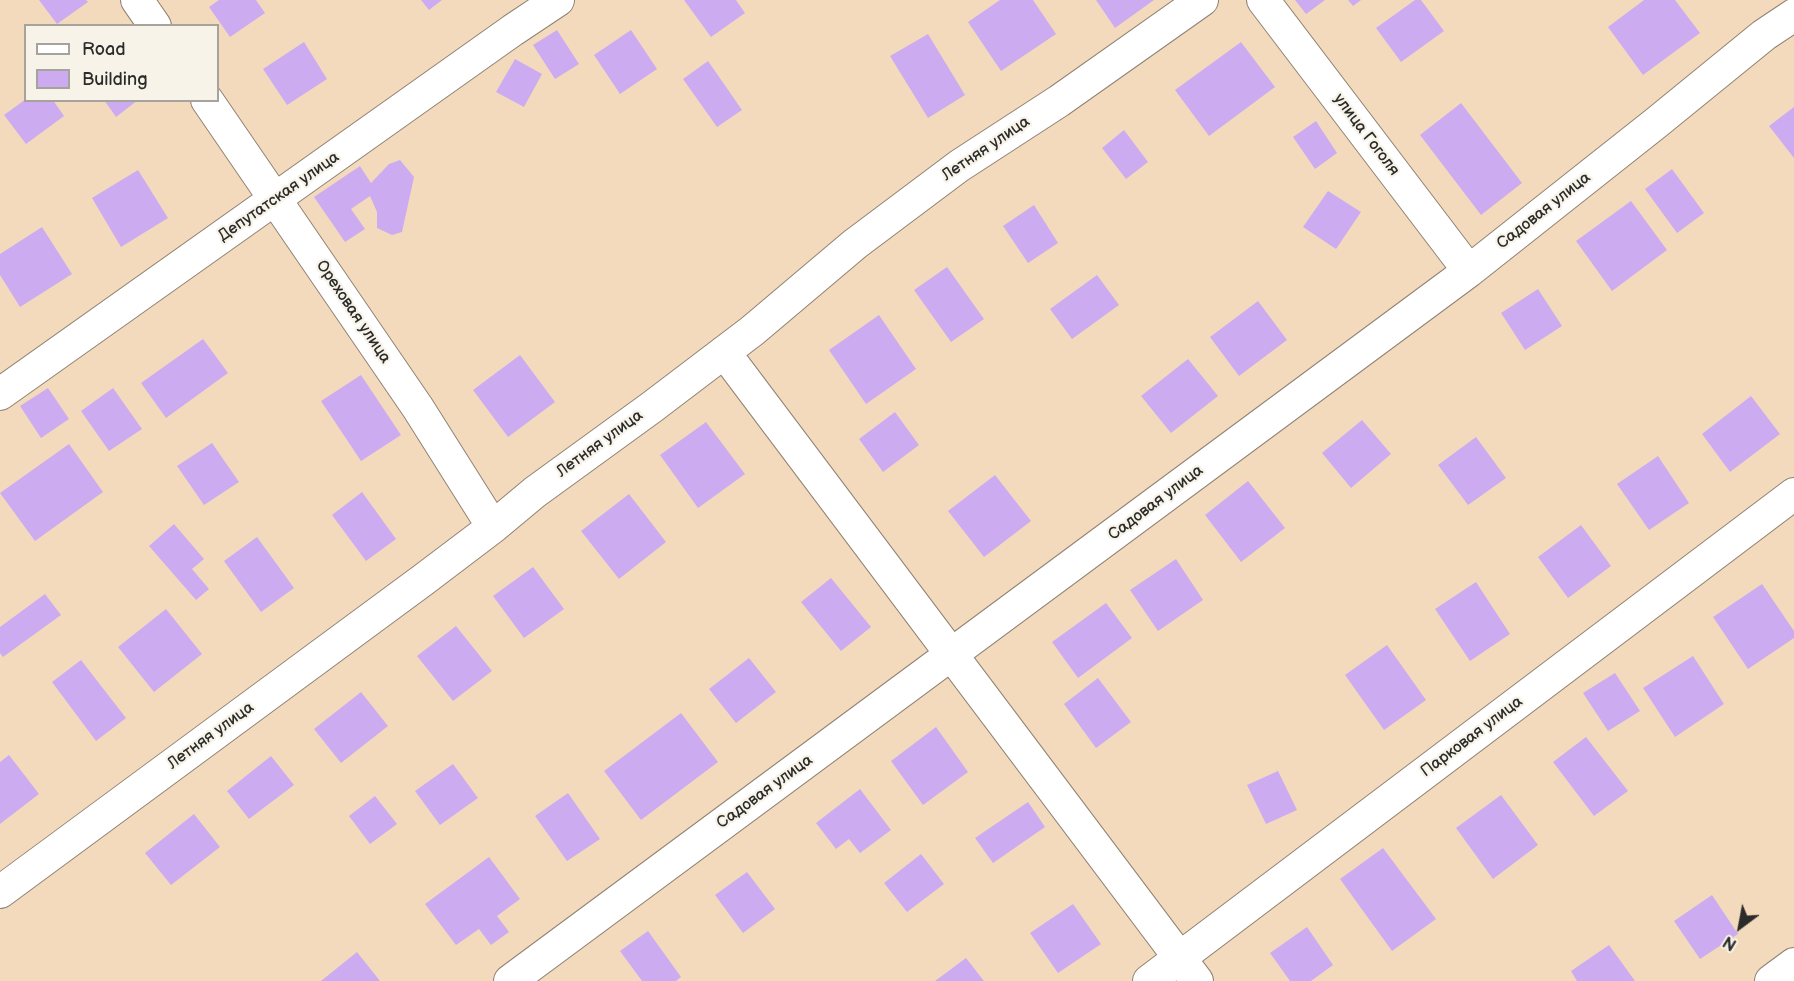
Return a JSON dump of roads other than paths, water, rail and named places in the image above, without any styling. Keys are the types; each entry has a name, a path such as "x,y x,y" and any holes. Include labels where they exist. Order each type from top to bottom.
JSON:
{"street":[{"path":"137,0 154,24"},
{"name":"Депутатская улица","path":"0,394 558,0"},
{"name":"Летняя улица","path":"0,892 493,527 535,492 752,331 855,244 959,166 1059,101 1202,0"},
{"name":"улица Гоголя","path":"1263,0 1469,270"},
{"name":"Садовая улица","path":"510,981 1469,270 1764,35 1794,15"},
{"name":"Ореховая улица","path":"208,102 418,408 493,527"},
{"path":"724,352 1189,970"},
{"name":"Парковая улица","path":"1149,981 1189,970 1794,494"},
{"path":"1771,981 1794,964"}]}
